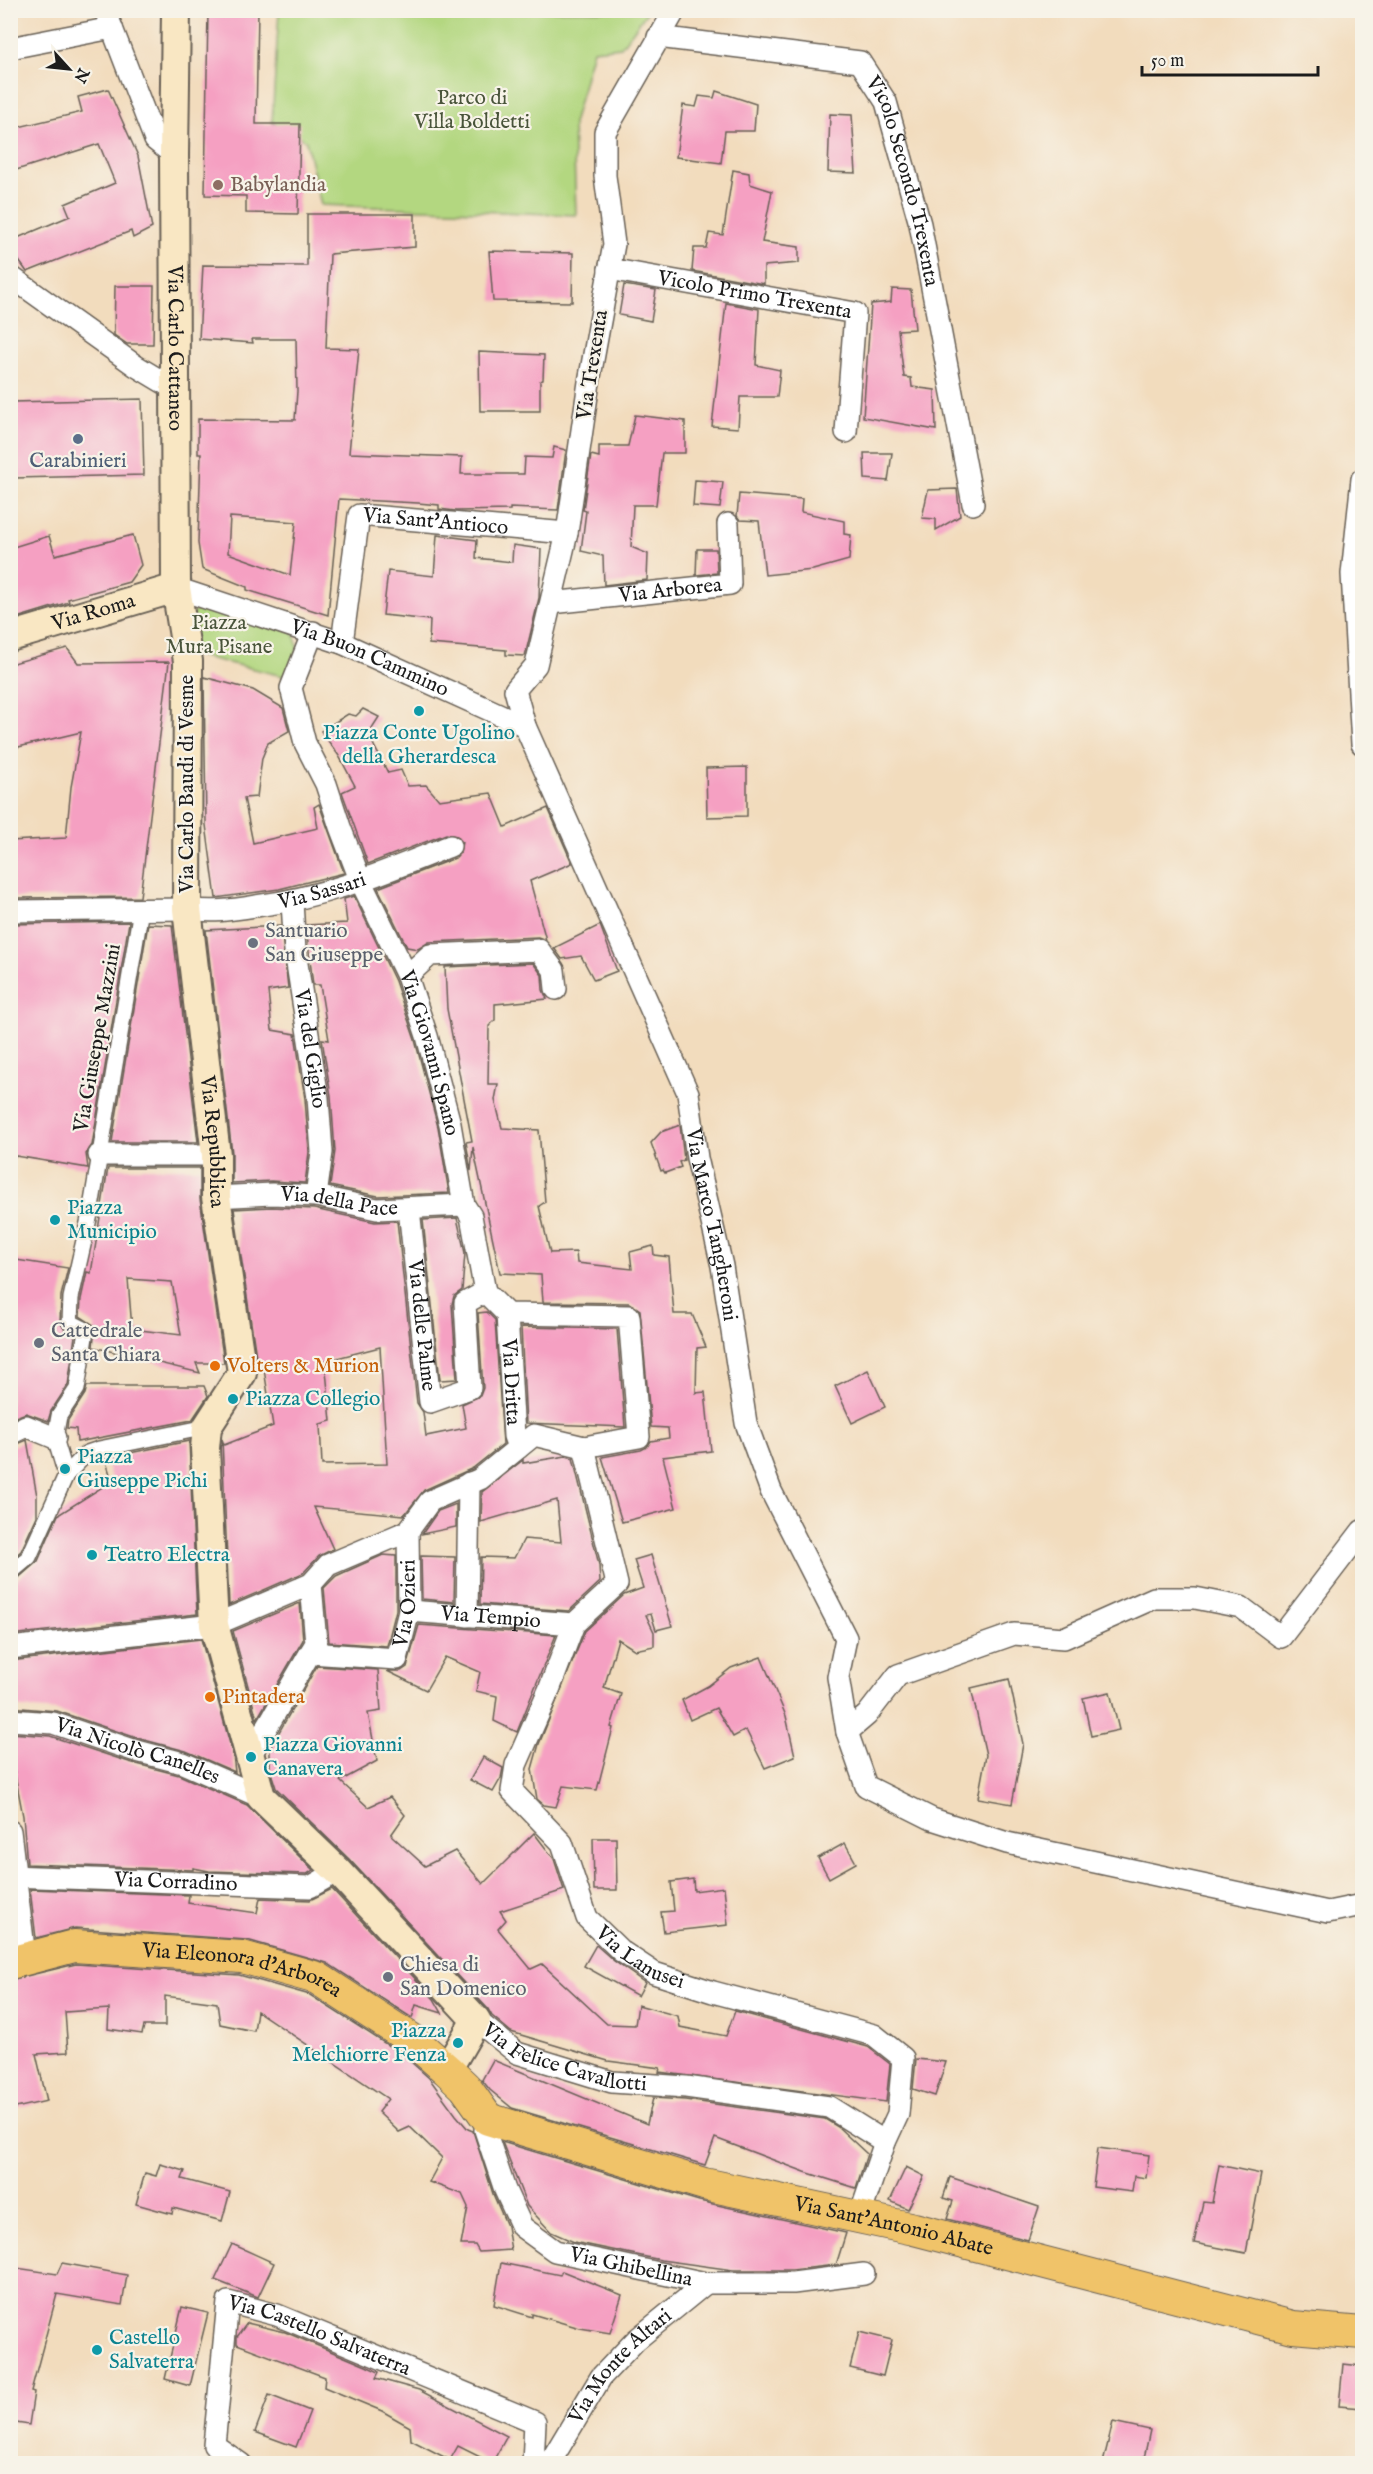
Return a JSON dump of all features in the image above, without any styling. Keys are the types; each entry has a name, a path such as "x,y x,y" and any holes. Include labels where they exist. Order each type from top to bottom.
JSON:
{"main road":[{"name":"Via Carlo Cattaneo","path":"176,10 174,155 176,588"},
{"name":"Via Roma","path":"10,637 176,588"},
{"name":"Via Carlo Baudi di Vesme","path":"176,588 188,661 187,909"},
{"name":"Via Repubblica","path":"187,909 216,1155 216,1197 242,1373 207,1427"},
{"path":"207,1427 205,1448 214,1625 261,1797"},
{"name":"Via Felice Cavallotti","path":"261,1797 338,1871 476,2020"},
{"name":"Via Eleonora d'Arborea","path":"18,1960 74,1946 242,1957 317,1978 414,2041 447,2070"},
{"path":"476,2020 447,2070 465,2087 488,2119"},
{"name":"Via Sant'Antonio Abate","path":"488,2119 704,2184 914,2229 1293,2327 1362,2333"}],"street":[{"name":"Via Trexenta","path":"525,726 515,690 536,665 567,533 589,382 614,244 605,176 605,132 675,10"},
{"path":"10,48 108,19 155,140 174,155"},
{"name":"Vicolo Secondo Trexenta","path":"658,37 860,62 886,102 920,224 973,504"},
{"path":"142,105 175,106"},
{"name":"Vicolo Primo Trexenta","path":"609,269 855,313 846,432"},
{"path":"10,276 136,366 176,390"},
{"path":"1362,479 1352,574 1362,744"},
{"name":"Via Sant'Antioco","path":"342,643 359,515 567,533"},
{"name":"Via Arborea","path":"550,603 730,584 728,524"},
{"name":"Via Buon Cammino","path":"176,588 342,643 525,726"},
{"name":"Via Giovanni Spano","path":"313,632 291,688 305,743 326,784 361,882 407,976 427,1036 450,1124 464,1205 471,1216 485,1292"},
{"name":"Via Marco Tangheroni","path":"525,726 688,1093 697,1158 722,1266 746,1423 771,1491 846,1638 838,1677 847,1732 866,1786 932,1818 1007,1843 1328,1912 1362,1905"},
{"name":"Via Sassari","path":"10,911 187,909 211,912 292,902 361,882 450,846"},
{"name":"Via del Giglio","path":"292,902 296,951 318,1098 322,1152 316,1196"},
{"name":"Via Giuseppe Mazzini","path":"98,1164 141,909"},
{"path":"407,976 430,955 539,950 554,970 556,989"},
{"path":"66,1475 55,1438 58,1416 77,1389 86,1330 70,1322 71,1298 90,1214 98,1164 216,1155"},
{"name":"Via della Pace","path":"216,1197 272,1194 316,1196 368,1208 409,1209 464,1205"},
{"name":"Via delle Palme","path":"409,1209 430,1402 470,1388 465,1303 485,1292"},
{"path":"10,1647 214,1625 311,1584 328,1565 408,1531 430,1501 480,1479 534,1435 584,1447 639,1437 629,1316 507,1314 485,1292"},
{"name":"Via Dritta","path":"507,1314 514,1436 518,1448"},
{"path":"10,1434 27,1426 55,1438"},
{"path":"10,1573 29,1557 66,1475 87,1453 207,1427"},
{"name":"Via Lanusei","path":"584,1447 617,1584 574,1624 549,1690 516,1765 512,1791 562,1843 587,1918 621,1951 654,1972 713,1992 874,2035 903,2058 898,2114 885,2142 859,2217"},
{"path":"467,1616 469,1483"},
{"name":"Via Ozieri","path":"310,1653 397,1659 409,1611 408,1531"},
{"path":"847,1732 867,1715 898,1675 1014,1634 1064,1638 1154,1598 1196,1598 1241,1607 1281,1637 1362,1531"},
{"path":"250,1756 316,1643 311,1584"},
{"name":"Via Tempio","path":"409,1611 574,1624"},
{"name":"Via Nicolò Canelles","path":"10,1719 53,1722 133,1750 183,1763 261,1797"},
{"path":"10,1831 18,1960"},
{"name":"Via Corradino","path":"12,1875 310,1887 338,1871"},
{"name":"Via Felice Cavallotti","path":"476,2020 517,2053 612,2082 686,2086 829,2107 885,2142"},
{"name":"Via Ghibellina","path":"488,2119 485,2130 505,2190 522,2227 555,2251 706,2283 793,2283 864,2274"},
{"name":"Via Monte Altari","path":"549,2463 601,2378 636,2340 706,2283"},
{"name":"Via Castello Salvaterra","path":"241,2463 214,2445 228,2302 277,2315 535,2422 533,2463"}],"green space":[{"name":"Parco di Villa Boldetti","path":"279,11 648,11 621,47 593,50 573,124 576,215 321,205 306,141 272,122"},
{"name":"Piazza Mura Pisane","path":"203,604 293,631 298,647 287,677 191,654 189,616"}],"building":[{"path":"208,10 258,10 256,124 300,124 298,214 246,213 246,196 205,195"},
{"path":"108,89 138,156 152,228 133,238 131,231 27,272 10,248 10,241 70,216 65,204 115,183 99,144 10,172 10,129 82,112 78,97"},
{"path":"716,91 756,104 754,131 725,131 721,163 676,157 683,105 696,107 699,96 714,98"},
{"path":"830,114 852,115 856,173 828,172"},
{"path":"733,170 749,173 750,184 772,191 762,242 799,247 799,263 764,266 764,284 692,271 694,248 706,248 709,233 723,235"},
{"path":"307,214 415,214 415,247 330,254 326,348 359,349 349,453 462,457 461,474 524,474 525,457 552,458 554,447 566,450 558,510 510,508 510,510 456,511 439,509 439,505 339,499 328,615 247,590 247,587 202,569 198,543 201,454 198,454 198,419 295,420 297,391 296,339 252,339 253,343 199,339 203,265 307,266","holes":["230,517 296,522 290,575 228,553"]},
{"path":"489,251 573,253 572,302 493,301"},
{"path":"624,285 656,290 651,321 619,315"},
{"path":"115,286 154,286 153,344 127,344 114,335"},
{"path":"892,289 911,290 915,329 898,330 904,377 911,378 912,387 935,390 936,430 863,417 871,304 891,302"},
{"path":"726,303 759,309 756,365 780,370 777,397 740,397 738,428 712,426"},
{"path":"479,352 544,355 543,380 540,381 540,411 480,411"},
{"name":"Carabinieri","path":"142,399 144,475 14,478 12,402"},
{"path":"635,415 685,421 685,453 662,453 656,505 633,505 631,547 648,554 647,580 604,585 603,556 581,551 586,511 583,510 591,455 599,457 599,446 628,446"},
{"path":"864,453 892,453 888,481 865,479"},
{"path":"695,480 723,482 720,508 693,506"},
{"path":"957,489 960,516 936,530 936,519 922,518 928,490"},
{"path":"739,494 802,499 801,512 844,521 844,534 851,535 849,560 813,570 765,575 759,521 740,520 737,516"},
{"path":"133,535 141,565 129,582 68,599 69,602 10,620 10,548 49,536 55,555"},
{"path":"437,535 477,540 476,558 512,562 513,545 541,549 539,598 525,656 506,655 506,650 429,644 430,620 383,615 388,571 434,576"},
{"path":"697,549 716,549 717,573 696,575"},
{"path":"67,648 78,663 169,662 140,897 14,898 14,895 10,895 10,841 66,838 71,787 81,732 10,749 10,664"},
{"path":"204,677 253,690 283,708 289,731 268,743 262,758 257,797 244,798 253,843 318,828 314,807 319,804 344,873 279,889 216,898 206,825"},
{"path":"363,709 379,717 368,734 388,773 401,770 408,786 426,785 439,800 491,793 505,827 548,808 572,863 530,881 546,940 538,937 429,942 418,949 407,947 378,888 455,858 460,853 462,842 457,836 446,834 368,864 342,792 355,786 339,756 321,731 348,714 356,716"},
{"path":"747,767 747,816 707,817 706,768"},
{"path":"354,896 395,981 415,1040 438,1127 449,1193 378,1196 330,1186 335,1151 331,1096 322,1039 329,1040 320,985 313,985 306,925 347,923 344,899"},
{"path":"129,922 92,1145 86,1154 88,1168 10,1155 12,924"},
{"path":"148,924 172,925 198,1142 112,1142"},
{"path":"600,925 617,971 594,980 581,956 562,959 554,948"},
{"path":"281,926 288,988 268,991 272,1030 295,1034 305,1099 309,1152 305,1183 271,1181 232,1183 232,1153 206,930"},
{"path":"533,963 542,975 543,990 547,999 495,1004 495,1020 489,1026 488,1084 498,1084 495,1100 502,1128 539,1130 545,1202 539,1206 550,1253 576,1252 577,1263 632,1269 630,1252 653,1246 654,1255 669,1257 674,1314 692,1314 706,1347 697,1348 696,1393 705,1392 711,1451 663,1457 676,1508 622,1522 602,1457 641,1450 651,1441 669,1438 668,1428 651,1427 640,1310 629,1303 543,1302 541,1275 500,1273 473,1147 471,1171 466,1142 472,1141 447,1009 445,967"},
{"path":"680,1125 684,1160 679,1162 681,1167 665,1173 661,1171 651,1143 661,1132"},
{"path":"108,1168 200,1168 200,1199 224,1363 196,1363 200,1373 93,1347 95,1326 80,1316 87,1272 91,1273","holes":["128,1279 172,1282 181,1335 132,1329"]},
{"path":"272,1207 314,1209 375,1222 397,1221 417,1403 423,1412 426,1436 466,1428 462,1404 480,1396 483,1388 478,1313 487,1312 495,1320 503,1444 473,1468 424,1490 404,1515 314,1507 333,1549 319,1556 303,1573 229,1605 222,1439 224,1445 273,1426 263,1363 257,1363 234,1209","holes":["380,1347 387,1464 322,1465 320,1424 331,1421 325,1361"]},
{"path":"457,1218 465,1253 462,1290 454,1296 452,1304 457,1379 440,1380 423,1220"},
{"name":"Cattedrale Santa Chiara","path":"10,1259 68,1268 61,1296 60,1322 65,1330 75,1336 68,1385 51,1411 48,1421 26,1413 10,1419"},
{"path":"521,1327 617,1329 625,1427 526,1423"},
{"path":"868,1370 885,1407 852,1423 835,1386"},
{"path":"87,1386 204,1386 208,1396 192,1420 77,1442 76,1429 67,1428 68,1420 85,1394"},
{"path":"27,1440 37,1496 37,1516 21,1551 10,1560 10,1447"},
{"path":"189,1441 197,1614 10,1635 10,1583 38,1561 58,1515 112,1481 105,1458"},
{"path":"566,1456 573,1458 599,1565 600,1582 569,1611 480,1604 481,1557 514,1558 524,1539 561,1542 557,1500 481,1522 482,1492 523,1460 523,1463"},
{"path":"456,1504 456,1527 422,1534 438,1511"},
{"path":"383,1555 396,1556 396,1610 387,1646 329,1642 324,1588 336,1576"},
{"path":"651,1555 672,1626 656,1630 651,1614 646,1615 654,1632 654,1646 635,1650 618,1639 604,1688 621,1694 597,1790 563,1786 556,1807 544,1805 537,1799 532,1769 539,1744 585,1631 624,1595 643,1588 634,1560"},
{"path":"421,1556 455,1557 454,1602 422,1599"},
{"path":"300,1603 303,1640 257,1719 233,1631"},
{"path":"419,1625 556,1635 517,1732 494,1721 497,1696 476,1691 480,1672 445,1657 426,1690 387,1671 401,1671 407,1667"},
{"path":"201,1639 233,1755 235,1772 186,1751 137,1738 57,1711 10,1707 10,1661"},
{"path":"761,1657 786,1716 795,1756 765,1768 746,1730 733,1737 716,1708 690,1720 682,1700 708,1686 731,1668"},
{"path":"317,1666 378,1670 381,1711 368,1713 377,1761 340,1781 368,1807 390,1797 405,1815 391,1835 425,1866 455,1851 483,1884 534,1833 554,1859 564,1890 500,1911 506,1920 498,1929 531,1969 542,1964 607,2024 635,2025 638,2005 678,2016 680,2027 726,2036 735,2011 868,2047 890,2064 886,2102 659,2072 660,2068 608,2061 511,2032 492,2016 349,1859 276,1788 270,1769 270,1748"},
{"path":"1009,1679 1023,1744 1012,1804 978,1798 986,1755 971,1688"},
{"path":"1110,1692 1119,1730 1091,1736 1083,1698"},
{"path":"10,1733 50,1736 129,1762 179,1775 247,1805 313,1870 307,1874 209,1871 193,1868 193,1870 27,1864 23,1816 10,1748"},
{"path":"483,1757 503,1768 501,1778 493,1792 470,1780"},
{"path":"593,1838 616,1838 617,1890 594,1890"},
{"path":"845,1843 856,1863 829,1878 818,1858"},
{"path":"693,1879 694,1891 724,1887 728,1925 664,1932 661,1912 674,1911 671,1882"},
{"path":"30,1889 189,1895 188,1903 257,1913 260,1898 310,1900 332,1889 434,1999 442,2013 416,2005 412,2018 327,1963 247,1940 75,1928 36,1938"},
{"path":"596,1945 645,1983 638,1996 584,1966"},
{"path":"76,1964 239,1975 310,1995 403,2055 429,2078 456,2115 468,2129 473,2131 493,2194 507,2226 511,2250 479,2252 475,2245 461,2245 468,2207 462,2194 429,2182 442,2158 410,2127 399,2132 378,2112 388,2099 257,2011 254,2031 220,2024 217,2003 165,1996 165,2026 144,2026 142,2034 108,2029 109,2009 65,2012 68,2052 36,2054 47,2101 16,2108 10,2099 10,1980"},
{"path":"916,2059 946,2062 935,2096 913,2089"},
{"path":"493,2060 647,2124 653,2098 685,2100 825,2119 838,2127 867,2154 856,2188 805,2172 715,2138 705,2165 512,2108 490,2090 482,2080"},
{"path":"502,2142 699,2201 846,2233 836,2265 792,2270 733,2270 661,2260 574,2242 551,2232 527,2206"},
{"path":"1098,2148 1149,2155 1146,2178 1134,2176 1132,2192 1093,2187"},
{"path":"160,2164 185,2171 182,2179 230,2192 222,2221 173,2208 172,2214 136,2204 145,2173 156,2176"},
{"path":"1219,2165 1261,2174 1246,2253 1194,2243 1203,2202 1212,2203"},
{"path":"906,2167 924,2176 908,2209 890,2201"},
{"path":"950,2177 1039,2207 1028,2240 947,2219 953,2201 943,2198"},
{"path":"232,2244 274,2263 258,2297 215,2280"},
{"path":"62,2263 127,2275 122,2305 57,2294 31,2391 34,2392 29,2425 10,2422 10,2267 57,2274"},
{"path":"501,2263 560,2275 562,2271 622,2295 610,2333 580,2328 532,2314 532,2317 494,2305"},
{"path":"182,2307 208,2313 190,2386 165,2379"},
{"path":"247,2323 285,2332 366,2366 379,2372 376,2378 419,2390 507,2436 492,2463 458,2446 450,2460 411,2440 410,2427 382,2411 324,2387 325,2377 237,2344 237,2337"},
{"path":"859,2332 892,2340 883,2376 850,2368"},
{"path":"1343,2364 1362,2366 1362,2408 1339,2406"},
{"path":"269,2395 310,2411 296,2447 255,2432"},
{"path":"1113,2422 1150,2430 1143,2463 1103,2463"}],"place":[{"name":"Babylandia","path":"218,185"},
{"name":"Carabinieri","path":"78,439"},
{"name":"Piazza Conte Ugolino della Gherardesca","path":"419,711"},
{"name":"Santuario San Giuseppe","path":"253,943"},
{"name":"Piazza Municipio","path":"55,1220"},
{"name":"Cattedrale Santa Chiara","path":"39,1343"},
{"name":"Volters & Murion","path":"215,1366"},
{"name":"Piazza Collegio","path":"233,1399"},
{"name":"Piazza Giuseppe Pichi","path":"65,1469"},
{"name":"Teatro Electra","path":"92,1555"},
{"name":"Pintadera","path":"210,1697"},
{"name":"Piazza Giovanni Canavera","path":"251,1757"},
{"name":"Chiesa di San Domenico","path":"388,1977"},
{"name":"Piazza Melchiorre Fenza","path":"458,2043"},
{"name":"Castello Salvaterra","path":"97,2350"}]}
